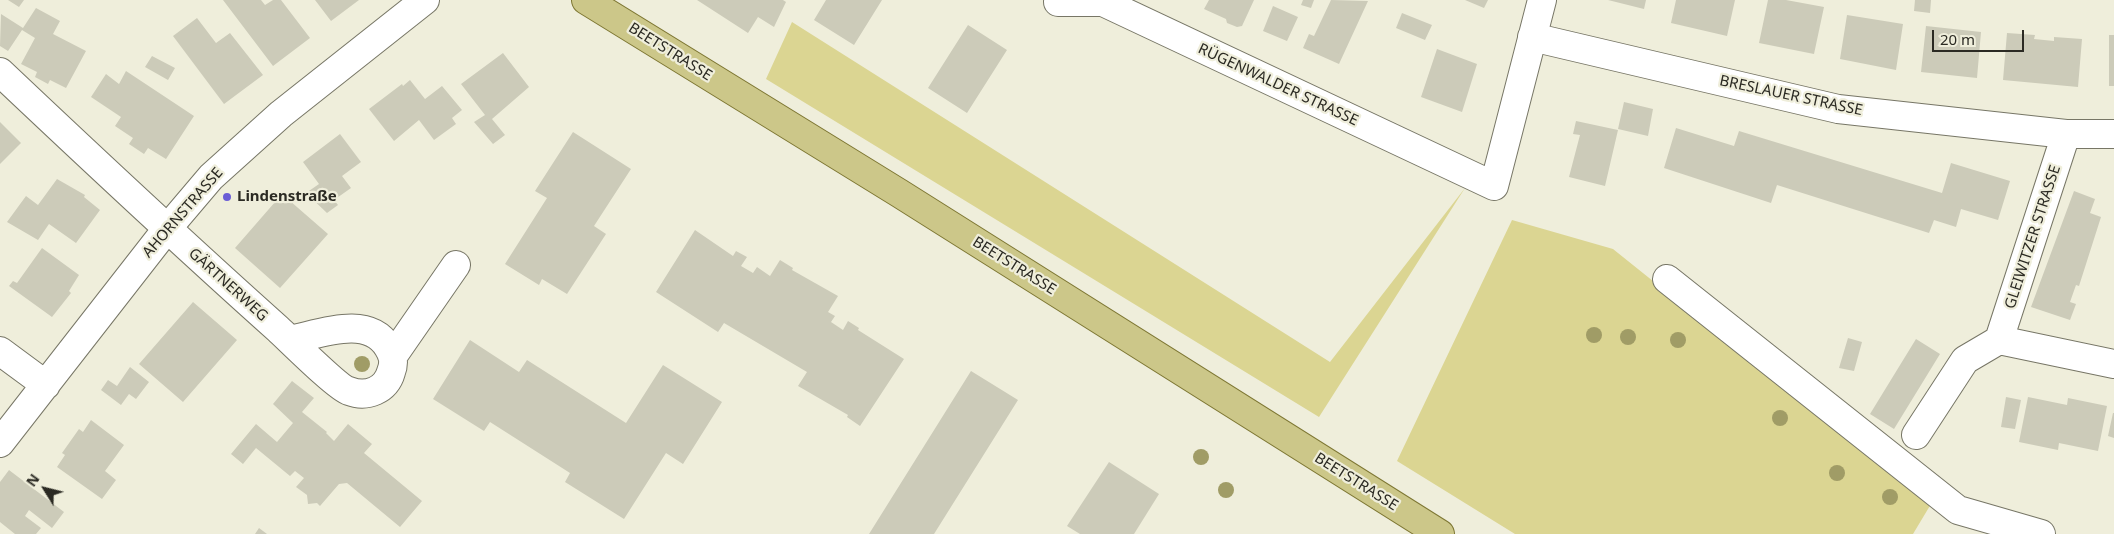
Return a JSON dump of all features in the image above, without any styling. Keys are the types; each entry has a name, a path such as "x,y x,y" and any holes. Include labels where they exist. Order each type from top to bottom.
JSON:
{"main road":[{"name":"BEETSTRASSE","path":"586,0 899,193 1440,534"}],"street":[{"name":"AHORNSTRASSE","path":"0,442 166,230 211,177 281,114 425,0"},
{"path":"1532,37 1542,0"},
{"name":"RÜGENWALDER STRASSE","path":"1058,2 1103,2 1494,186 1532,37"},
{"name":"BRESLAUER STRASSE","path":"1532,37 1838,109 2066,134 2114,134"},
{"path":"0,72 166,230"},
{"name":"GLEIWITZER STRASSE","path":"1999,340 2066,134"},
{"name":"GÄRTNERWEG","path":"166,230 348,391 368,394 385,385 392,371 393,356"},
{"path":"290,340 347,328 367,329 384,340 393,356 456,265"},
{"path":"1667,279 1958,510 2041,534"},
{"path":"1916,435 1965,360 1999,340 2114,364"},
{"path":"0,351 46,385"}],"shaded area":[{"path":"792,22 1330,362 1465,188 1319,417 766,79"},
{"path":"1512,220 1613,249 1931,504 1913,534 1515,534 1397,461"}],"building":[{"path":"8,0 24,0 19,7"},
{"path":"223,0 261,0 265,5 273,0 281,0 310,38 273,66"},
{"path":"315,0 359,0 331,21"},
{"path":"697,0 783,0 786,2 774,27 758,17 748,33"},
{"path":"826,0 882,0 854,45 814,20"},
{"path":"1209,0 1254,0 1242,26 1237,27 1227,23 1226,19 1204,9"},
{"path":"1303,0 1314,0 1311,8 1301,5"},
{"path":"1331,0 1368,1 1339,64 1303,48 1309,34 1314,36"},
{"path":"1465,0 1488,0 1484,8"},
{"path":"1608,0 1646,0 1644,9"},
{"path":"1676,0 1735,0 1727,36 1671,23"},
{"path":"1768,0 1786,0 1824,7 1814,54 1759,43"},
{"path":"1915,0 1931,0 1930,13 1914,11"},
{"path":"1273,6 1298,17 1287,41 1263,31"},
{"path":"36,8 60,21 53,34 86,51 66,88 50,80 48,84 35,77 37,72 21,64 35,38 22,30 8,51 0,46 1,14 23,28"},
{"path":"1402,13 1432,25 1425,40 1396,28"},
{"path":"1847,15 1903,24 1896,70 1840,59"},
{"path":"197,18 216,43 230,33 263,75 224,104 173,36"},
{"path":"968,25 1007,50 967,113 928,88"},
{"path":"1926,26 1981,32 1977,78 1921,72"},
{"path":"2007,33 2035,35 2034,39 2054,41 2054,37 2082,39 2078,87 2003,80"},
{"path":"2109,35 2114,35 2114,86 2109,86"},
{"path":"1437,49 1477,64 1462,112 1421,97"},
{"path":"503,53 529,87 492,119 505,135 493,144 474,122 485,115 461,84"},
{"path":"152,56 175,68 168,80 145,67"},
{"path":"126,71 194,116 166,159 148,148 144,154 129,144 133,138 115,126 121,117 91,97 106,74 119,84"},
{"path":"410,80 425,99 442,86 462,110 452,118 456,124 434,140 419,120 394,141 369,109"},
{"path":"1624,102 1653,109 1648,136 1618,129"},
{"path":"1576,121 1618,130 1605,186 1569,177 1580,135 1573,134"},
{"path":"0,122 21,143 0,164"},
{"path":"1676,128 1734,146 1739,131 1942,193 1951,163 2010,181 1998,220 1961,209 1956,227 1934,220 1929,233 1777,185 1771,203 1664,168"},
{"path":"573,132 631,169 594,226 606,234 567,294 542,279 539,285 505,264 547,198 535,191"},
{"path":"340,134 361,162 342,176 351,188 334,200 338,205 327,213 306,193 319,184 303,162"},
{"path":"57,179 85,195 84,197 100,210 76,243 49,224 38,240 7,222 26,196 38,205"},
{"path":"2074,191 2095,199 2090,213 2101,217 2079,286 2076,285 2070,302 2076,304 2070,320 2031,307"},
{"path":"282,194 328,234 280,288 235,248"},
{"path":"695,230 733,256 736,251 747,257 741,266 753,273 757,267 770,276 780,260 793,268 792,270 838,296 828,312 835,316 831,322 843,330 848,321 859,328 858,330 904,359 860,426 847,417 848,415 798,386 807,372 724,323 718,332 656,292"},
{"path":"42,248 79,275 69,291 71,293 52,317 9,286 13,281 17,283"},
{"path":"193,302 237,340 183,402 139,364"},
{"path":"1848,338 1862,342 1854,371 1839,368"},
{"path":"1916,339 1940,354 1894,429 1870,414"},
{"path":"470,340 519,372 527,360 626,423 663,365 722,402 683,464 666,453 624,519 565,482 570,473 490,422 484,431 433,399"},
{"path":"130,367 149,382 136,399 129,394 121,405 101,390 108,380 117,386"},
{"path":"971,371 1018,400 934,534 869,534"},
{"path":"292,381 314,398 302,412 327,432 334,441 348,424 372,444 364,453 422,501 400,527 347,483 339,484 320,506 317,503 308,504 307,495 296,487 304,478 295,471 290,476 256,448 243,464 231,454 256,424 277,442 293,423 273,404"},
{"path":"2006,397 2021,400 2015,429 2001,427"},
{"path":"2028,397 2067,405 2068,398 2107,406 2098,451 2059,443 2058,450 2019,442"},
{"path":"2114,413 2114,438 2108,436"},
{"path":"91,420 124,445 105,471 116,480 102,499 57,467 65,455 62,453 79,429 83,432"},
{"path":"1109,462 1159,494 1134,534 1080,534 1067,526"},
{"path":"9,470 64,512 52,528 29,510 25,516 41,528 36,534 15,534 0,522 0,482"},
{"path":"259,528 267,534 255,534"}],"place":[{"name":"Lindenstraße","path":"227,197"}]}
